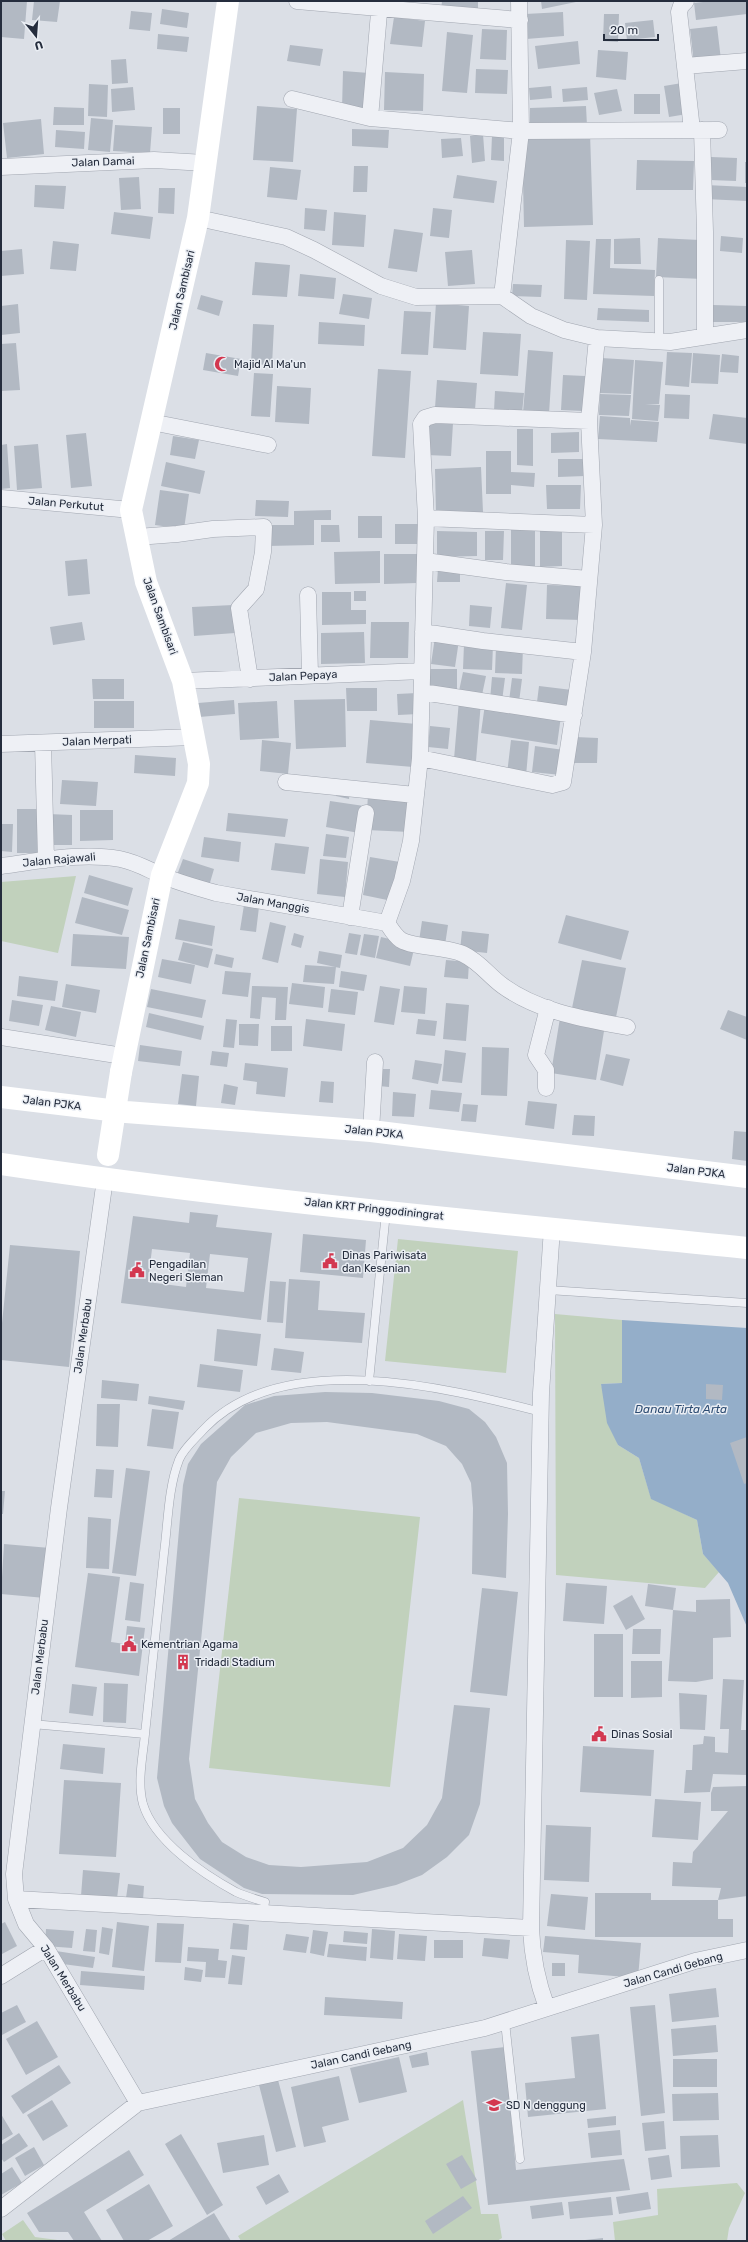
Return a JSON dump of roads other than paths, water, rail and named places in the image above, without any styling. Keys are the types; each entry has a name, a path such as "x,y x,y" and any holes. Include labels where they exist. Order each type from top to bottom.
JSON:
{"main road":[{"name":"Jalan Sambisari","path":"104,1179 122,1064 162,875 198,783 199,764 183,681 146,582 131,510 198,218 228,1"},
{"name":"Jalan PJKA","path":"1,1097 111,1110 371,1131 747,1177"},
{"name":"Jalan KRT Pringgodiningrat","path":"1,1164 104,1179 386,1211 747,1248"}],"street":[{"path":"297,1 379,4 520,20"},
{"path":"502,296 521,131 519,1"},
{"path":"686,1 681,6 679,12 685,66 697,130 705,232 705,336"},
{"path":"370,118 379,4"},
{"path":"685,66 747,61"},
{"path":"292,99 370,118 521,131 719,130"},
{"path":"1,155 1,167"},
{"name":"Jalan Damai","path":"1,167 154,160 205,163"},
{"path":"198,218 286,237 314,250 350,271 381,286 416,297 502,296 531,316 564,330 597,338 670,342 747,330"},
{"path":"420,758 508,778 552,785 559,785 563,782 583,652 594,525 589,421 597,338"},
{"path":"589,421 435,415 425,418 421,424 426,518 420,758 411,841 402,881 387,923 402,940 447,949 463,954 481,965 503,986 548,1008 568,1015 627,1028"},
{"path":"151,422 268,445"},
{"name":"Jalan Perkutut","path":"1,498 131,510"},
{"path":"426,518 594,525"},
{"path":"137,537 177,534 213,529 264,527 263,552 256,589 239,608 250,679"},
{"path":"425,561 506,572 589,579"},
{"path":"308,595 310,676"},
{"path":"423,632 484,641 583,652"},
{"name":"Jalan Pepaya","path":"183,681 422,671"},
{"path":"422,692 574,715"},
{"name":"Jalan Merpati","path":"1,744 194,737"},
{"path":"43,743 46,860"},
{"path":"286,782 415,795"},
{"path":"350,917 366,813"},
{"name":"Jalan Rajawali","path":"1,866 46,860 96,856 128,861 146,867 162,875"},
{"name":"Jalan Manggis","path":"162,875 189,886 216,893 387,923"},
{"path":"546,1088 545,1067 539,1063 536,1055 548,1008"},
{"path":"1,1037 122,1064"},
{"path":"371,1131 375,1062"},
{"name":"Jalan Merbabu","path":"104,1179 32,1724 7,1874 26,1924 46,1948 138,2103"},
{"path":"547,2008 539,1987 532,1958 531,1928 541,1412 552,1228"},
{"path":"16,1899 531,1928"},
{"path":"1,1976 46,1948"},
{"name":"Jalan Candi Gebang","path":"1,2209 138,2103 485,2028 695,1961 747,1950"}],"lane":[{"path":"659,280 659,341"},
{"path":"369,1381 386,1211"},
{"path":"548,1290 747,1303"},
{"path":"264,1914 265,1902 237,1892 197,1867 163,1838 151,1824 143,1802 141,1781 145,1734 169,1510 179,1459 211,1422 234,1405 269,1390 293,1384 369,1381 454,1391 541,1412"},
{"path":"32,1724 145,1734"},
{"path":"505,2022 520,2159"}],"water":[{"name":"Danau Tirta Arta","path":"622,1320 747,1328 747,1627 728,1583 703,1554 697,1520 651,1499 639,1458 618,1445 607,1423 601,1384 622,1383"}],"place":[{"name":"Majid Al Ma'un","path":"222,364"},
{"name":"Dinas Pariwisata dan Kesenian","path":"330,1261"},
{"name":"Pengadilan Negeri Sleman","path":"137,1270"},
{"name":"Kementrian Agama","path":"129,1644"},
{"name":"Tridadi Stadium","path":"183,1662"},
{"name":"Dinas Sosial","path":"599,1734"},
{"name":"SD N denggung","path":"494,2105"}]}
